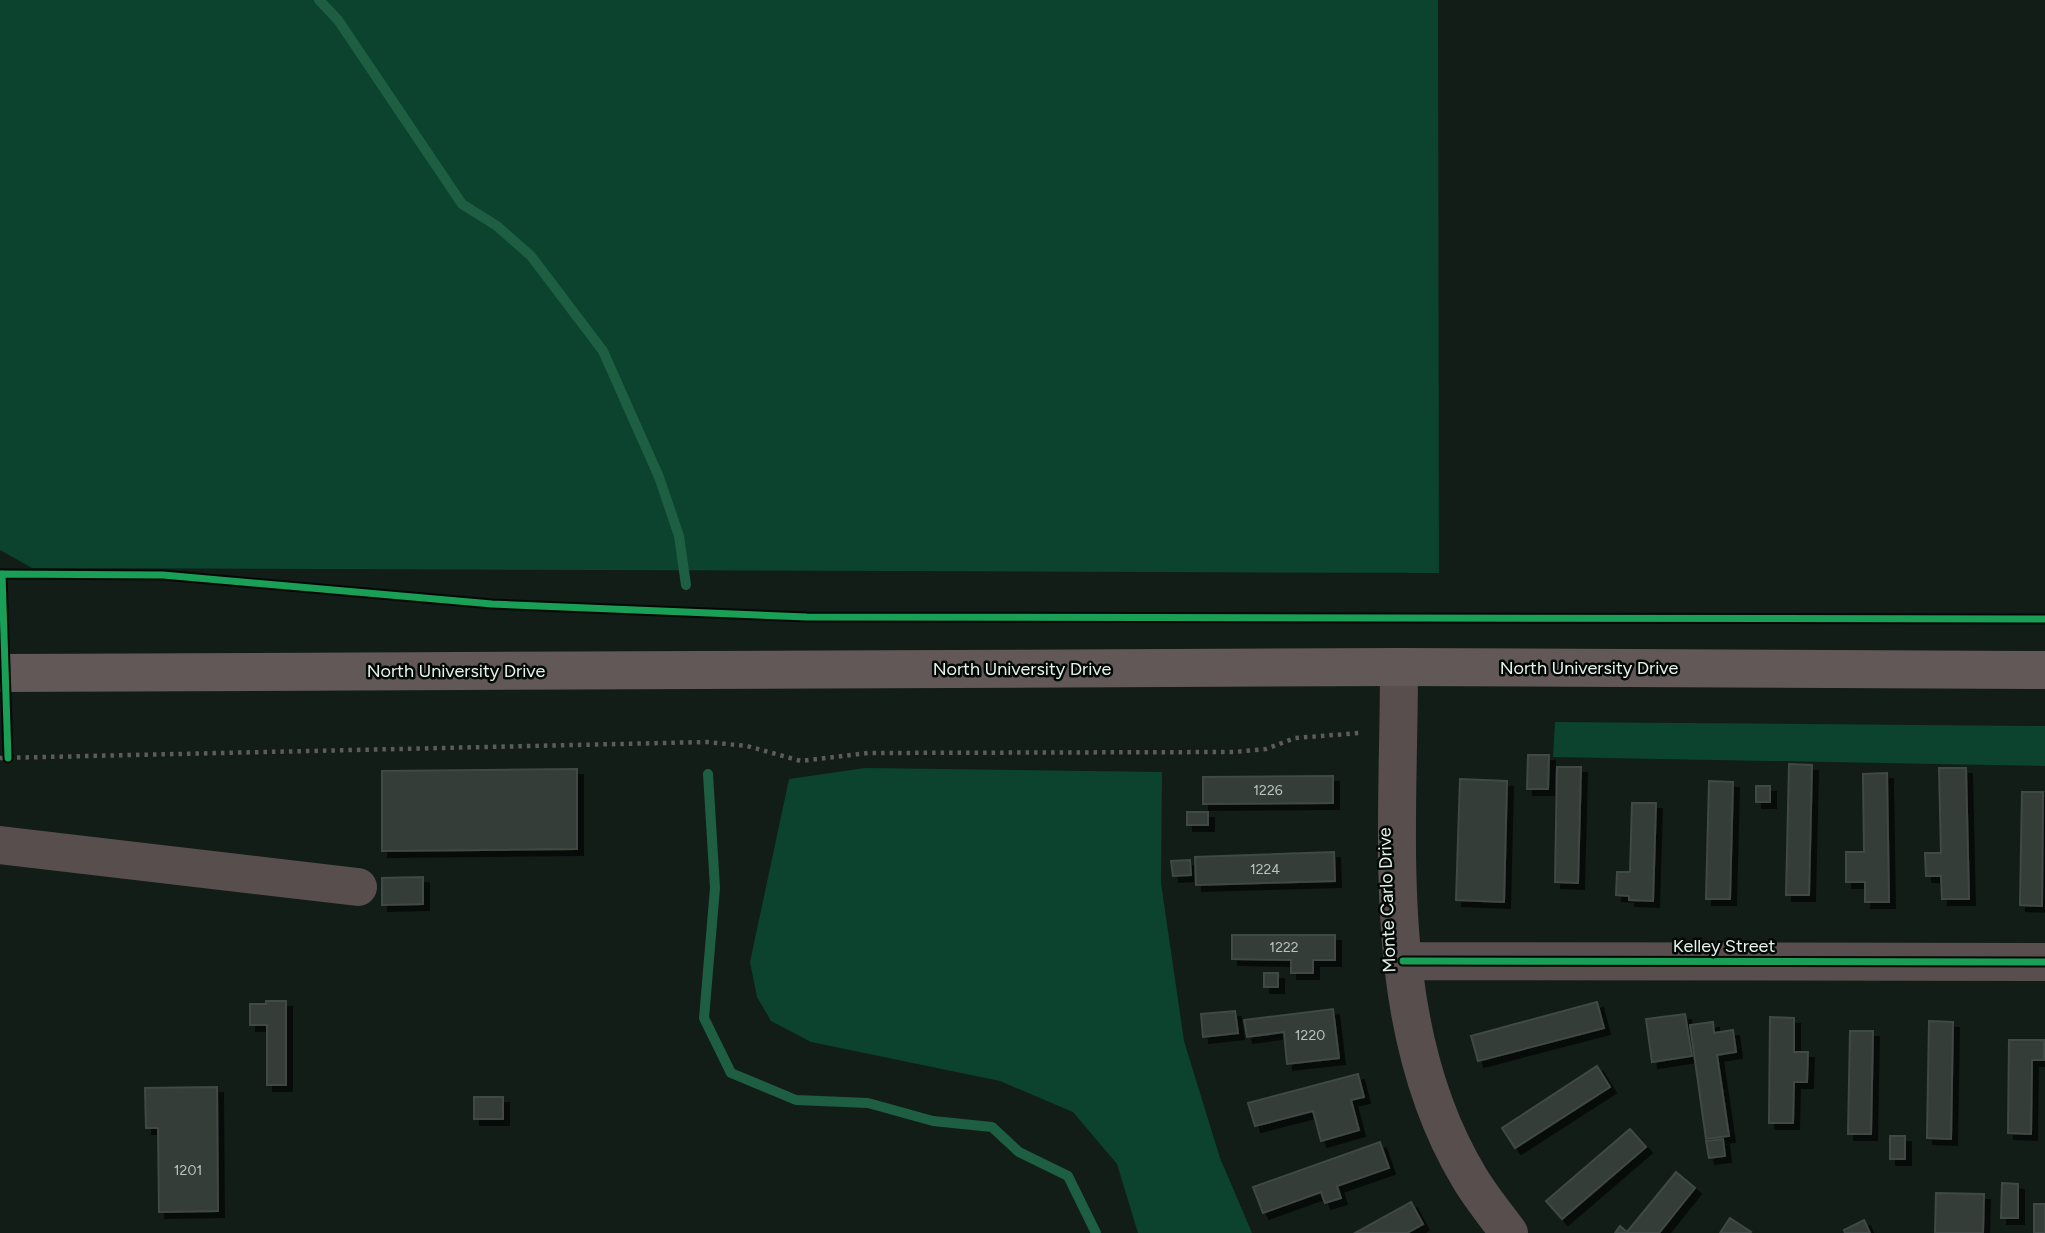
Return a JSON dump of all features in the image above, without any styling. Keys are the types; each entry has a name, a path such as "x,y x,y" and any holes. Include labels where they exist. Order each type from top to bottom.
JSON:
{"main road":[{"name":"North University Drive","path":"0,673 1399,667 2045,670"}],"street":[{"name":"Monte Carlo Drive","path":"1399,667 1399,906 1403,961 1419,1050 1440,1118 1468,1177 1509,1233"},
{"path":"0,845 358,887"},
{"name":"Kelley Street","path":"1403,961 2045,962"}],"path":[{"path":"7,746 4,758 707,742 747,746 801,761 868,753 1234,752 1266,749 1295,738 1399,733"}],"green space":[{"path":"0,0 1438,0 1439,573 32,568 0,550"},
{"path":"1555,722 2045,726 2045,766 1553,757"},
{"path":"865,768 1162,772 1161,883 1184,1041 1220,1158 1252,1233 1138,1233 1117,1164 1073,1112 1000,1081 811,1042 771,1021 757,997 750,962 789,779"}],"building":[{"path":"1528,755 1549,755 1548,789 1527,789"},
{"path":"1789,764 1812,765 1809,895 1786,895"},
{"path":"1557,767 1581,767 1578,883 1555,882"},
{"path":"1939,768 1966,768 1969,899 1942,899 1941,876 1926,876 1925,853 1941,853"},
{"path":"577,769 577,849 382,851 382,771"},
{"path":"1887,773 1889,902 1865,902 1865,882 1846,882 1846,852 1864,852 1863,774"},
{"path":"1333,776 1333,803 1203,804 1203,777"},
{"path":"1460,779 1507,781 1504,902 1456,900"},
{"path":"1709,781 1733,782 1730,899 1706,899"},
{"path":"1756,786 1770,786 1770,802 1756,802"},
{"path":"2022,792 2043,792 2042,906 2020,905"},
{"path":"1632,803 1656,803 1653,901 1629,900 1629,896 1616,895 1617,872 1630,872"},
{"path":"1187,812 1208,812 1208,825 1187,825"},
{"path":"1334,852 1335,881 1196,885 1195,857"},
{"path":"1190,860 1191,875 1173,876 1171,861"},
{"path":"423,877 423,904 382,905 382,878"},
{"path":"1232,935 1335,935 1335,960 1313,960 1313,973 1291,973 1291,960 1232,959"},
{"path":"1264,973 1278,973 1278,987 1264,987"},
{"path":"266,1001 286,1001 286,1085 267,1085 267,1025 250,1025 250,1004 266,1004"},
{"path":"1597,1002 1604,1028 1478,1061 1471,1036"},
{"path":"1333,1009 1339,1058 1287,1064 1284,1032 1247,1037 1244,1020"},
{"path":"1235,1011 1238,1033 1203,1037 1201,1014"},
{"path":"1685,1014 1692,1056 1652,1062 1646,1019"},
{"path":"1770,1017 1794,1018 1794,1052 1808,1052 1807,1082 1794,1082 1793,1123 1769,1123"},
{"path":"1929,1021 1953,1022 1951,1139 1927,1138"},
{"path":"1713,1022 1714,1033 1733,1030 1736,1052 1717,1055 1729,1136 1706,1139 1690,1025"},
{"path":"1850,1031 1873,1031 1871,1134 1848,1134"},
{"path":"2009,1040 2044,1040 2044,1060 2032,1060 2031,1134 2008,1133"},
{"path":"1597,1066 1610,1087 1515,1148 1502,1128"},
{"path":"1358,1074 1364,1097 1351,1100 1359,1130 1321,1141 1313,1111 1255,1126 1248,1103"},
{"path":"217,1087 218,1211 159,1212 158,1128 146,1128 145,1088"},
{"path":"474,1097 503,1097 503,1119 474,1119"},
{"path":"1630,1129 1646,1147 1562,1219 1546,1201"},
{"path":"1890,1136 1905,1136 1905,1159 1890,1159"},
{"path":"1723,1139 1725,1156 1709,1158 1706,1141"},
{"path":"1380,1142 1389,1168 1337,1186 1341,1198 1325,1203 1321,1192 1263,1213 1253,1187"},
{"path":"1676,1172 1695,1188 1659,1233 1615,1233 1620,1226 1627,1232"},
{"path":"2002,1183 2018,1184 2018,1218 2001,1218"},
{"path":"1936,1193 1984,1194 1983,1233 1935,1233"},
{"path":"1411,1202 1423,1224 1407,1233 1355,1233"},
{"path":"2034,1204 2045,1204 2045,1233 2034,1233"},
{"path":"1730,1218 1751,1232 1720,1233"},
{"path":"1864,1220 1870,1233 1845,1233 1844,1230"}],"waterway":[{"path":"319,0 338,20 462,204 497,226 531,256 603,351 659,477 679,536 686,585"},
{"path":"708,774 715,888 704,1018 731,1073 796,1100 868,1103 933,1121 992,1127 1019,1152 1068,1176 1096,1233"}],"cycle path":[{"path":"0,574 163,575 492,604 807,617 2045,619"},
{"path":"2,574 8,758"},
{"path":"1403,961 2045,962"}]}
